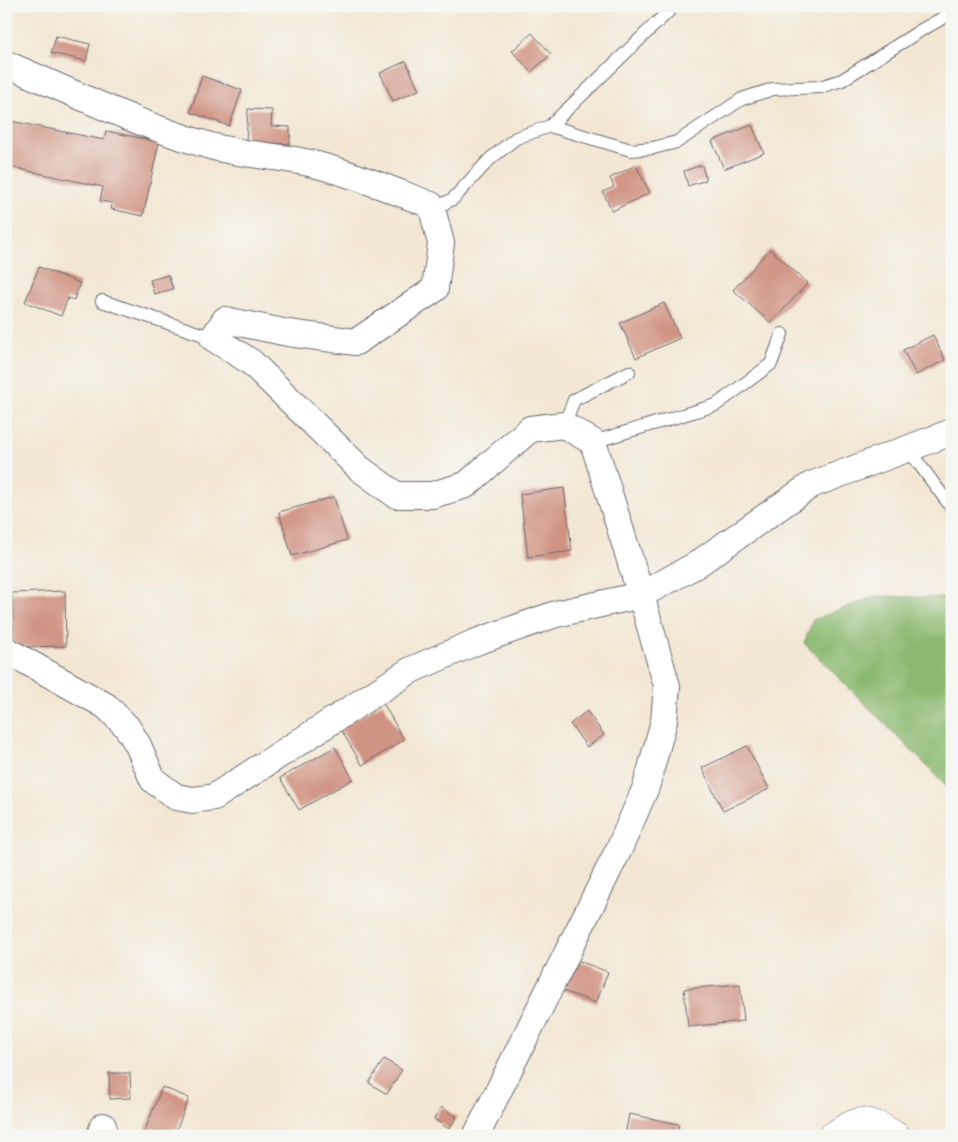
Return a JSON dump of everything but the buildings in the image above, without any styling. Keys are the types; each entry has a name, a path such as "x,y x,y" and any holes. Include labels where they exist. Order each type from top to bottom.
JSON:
{"street":[{"path":"6,64 156,127 207,145 240,153 303,161 351,174 431,205 441,243 436,289 356,342 288,333 226,320 213,338 251,362 360,468 396,495 432,495 466,485 530,429 564,426 593,442 642,595 667,686 664,721 646,787 614,858 476,1136"},
{"path":"6,650 106,706 127,727 138,745 153,780 176,797 193,800 214,797 411,670 476,642 556,614 642,595 696,565 810,485 952,432"},
{"path":"832,1136 853,1123 872,1121 896,1136"}],"lane":[{"path":"431,205 441,205 453,199 490,160 516,138 550,126 674,6"},
{"path":"550,126 631,150 653,148 676,142 742,99 772,89 820,87 842,80 923,29 952,14"},
{"path":"102,301 213,338"},
{"path":"593,442 716,405 771,364 782,334"},
{"path":"564,426 574,400 629,372"},
{"path":"908,449 952,508"}],"green space":[{"path":"876,596 952,598 952,791 804,643 813,620"}]}
